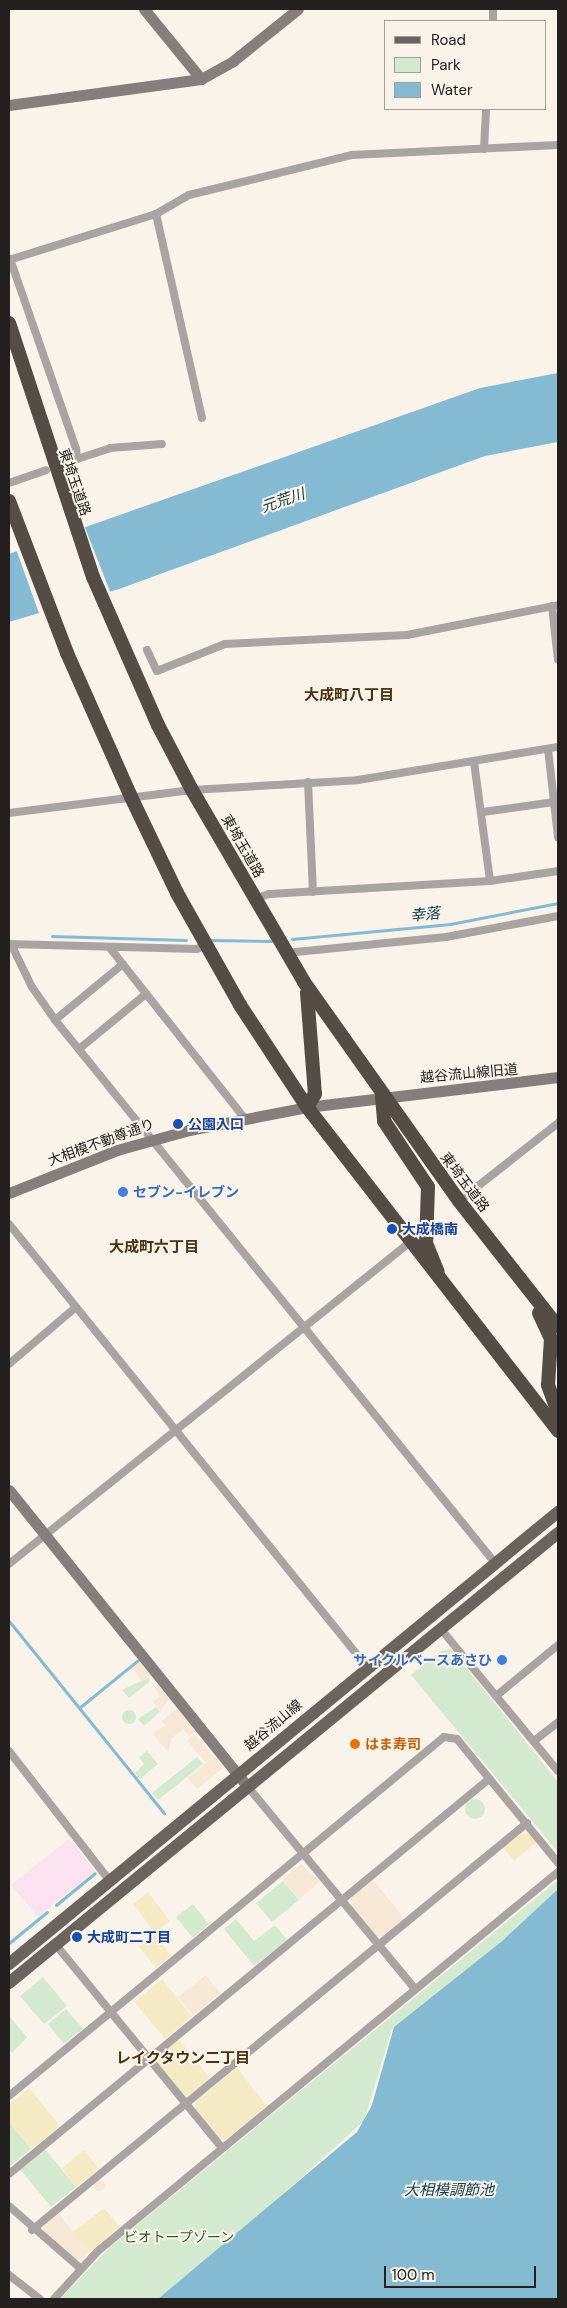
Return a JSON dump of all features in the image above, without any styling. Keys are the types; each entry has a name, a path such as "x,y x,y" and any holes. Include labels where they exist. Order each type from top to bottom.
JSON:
{"highway":[{"name":"東埼玉道路","path":"9,323 11,346 61,490 116,633 192,790 286,953 382,1097 459,1201 558,1327"},
{"path":"10,504 67,653 131,797 204,945 307,1107 409,1244 558,1431"},
{"path":"304,982 312,1011 315,1094 307,1107"},
{"path":"382,1097 384,1121 428,1187 426,1243 456,1303"},
{"path":"525,1285 551,1339 548,1385 558,1412"}],"main road":[{"name":"越谷流山線","path":"9,1964 367,1667 558,1512"},
{"path":"9,1983 558,1533"}],"street":[{"path":"144,9 202,79"},
{"path":"9,104 202,79 233,61 298,9"},
{"path":"484,149 486,110"},
{"path":"77,458 9,259 156,214 189,195 352,155 558,145"},
{"path":"156,214 202,418"},
{"path":"63,464 110,448 162,444"},
{"path":"9,482 46,470"},
{"path":"147,650 157,671 225,644 388,637 555,606 558,660"},
{"path":"9,813 192,790 358,780 558,747"},
{"path":"548,749 555,788 554,802 558,837"},
{"path":"474,762 484,812 490,881"},
{"path":"308,782 313,892"},
{"path":"484,812 554,802"},
{"path":"254,899 313,892 490,881 558,871"},
{"path":"286,953 483,932 558,916"},
{"path":"204,945 197,949 10,944 32,987 55,1020 154,1138 495,1563"},
{"path":"110,948 245,1119"},
{"path":"55,1020 123,964"},
{"path":"79,1049 146,994"},
{"name":"越谷流山線旧道","path":"382,1097 558,1078"},
{"name":"大相模不動尊通り","path":"9,1193 154,1138 307,1107 382,1097"},
{"path":"459,1201 558,1123"},
{"path":"9,1224 367,1667"},
{"path":"9,1564 409,1244"},
{"path":"9,1364 76,1307"},
{"path":"9,1490 239,1773 248,1787 415,1989"},
{"path":"440,1628 558,1771"},
{"path":"496,1696 558,1645"},
{"path":"534,1741 558,1722"},
{"path":"9,2096 444,1737 457,1738 558,1863"},
{"path":"9,1752 109,1880"},
{"path":"9,2174 489,1779"},
{"path":"32,2230 527,1823"},
{"path":"54,2299 80,2268 222,2148 558,1872"},
{"path":"56,1945 222,2148"},
{"path":"9,2206 32,2230 80,2268"},
{"path":"9,2275 40,2299"}],"shaded area":[{"path":"139,1661 151,1675 142,1681 131,1667"},
{"path":"158,1685 169,1699 161,1711 153,1702 160,1696 154,1688"},
{"path":"177,1708 196,1731 190,1736 183,1729 172,1738 168,1752 152,1733 165,1726 162,1721"},
{"path":"195,1734 213,1756 205,1762 187,1740"},
{"path":"214,1756 223,1768 197,1789 188,1778"},
{"path":"69,1839 95,1871 38,1917 11,1885"},
{"path":"301,1864 320,1881 299,1899 282,1879"},
{"path":"373,1880 404,1918 384,1936 376,1936 350,1904 351,1898"},
{"path":"206,1975 220,1993 193,2015 178,1997"},
{"path":"97,2179 101,2179 105,2185 101,2191 97,2191 93,2187 93,2183"},
{"path":"59,2214 89,2252 82,2259 75,2259 44,2235 44,2225"}],"green space":[{"path":"451,1649 558,1782 558,1852 411,1675 441,1651"},
{"path":"150,1677 149,1682 129,1698 122,1690"},
{"path":"156,1707 160,1712 144,1726 138,1719"},
{"path":"129,1710 134,1712 136,1717 134,1722 129,1724 124,1722 122,1717 124,1712"},
{"path":"147,1751 158,1764 140,1779 135,1773 144,1764 139,1757"},
{"path":"197,1757 203,1764 158,1800 152,1793"},
{"path":"475,1799 482,1802 485,1809 482,1816 475,1819 468,1816 465,1809 468,1802"},
{"name":"ビオトープゾーン","path":"558,1880 558,1889 499,1944 392,2029 364,2121 224,2247 160,2299 60,2299 110,2247"},
{"path":"283,1881 299,1900 272,1922 256,1903"},
{"path":"193,1904 209,1924 193,1938 176,1917"},
{"path":"236,1919 254,1941 275,1925 287,1940 254,1966 224,1929"},
{"path":"43,1977 67,2006 44,2024 20,1996"},
{"path":"66,2009 83,2029 64,2044 48,2024"},
{"path":"9,2016 27,2037 12,2053 9,2049"},
{"path":"9,2122 31,2149 9,2167"},
{"path":"45,2149 76,2187 51,2207 20,2169"}],"sand":[{"path":"522,1833 530,1834 537,1842 514,1861 503,1847"},
{"path":"148,1892 170,1921 155,1933 133,1904"},
{"path":"155,1935 171,1956 156,1968 139,1947"},
{"path":"162,1979 192,2016 165,2039 134,2002"},
{"path":"178,2039 210,2078 189,2095 182,2095 157,2065 158,2056"},
{"path":"237,2068 267,2106 225,2140 218,2138 195,2109 196,2101"},
{"path":"29,2088 60,2126 31,2149 9,2122 9,2104"},
{"path":"84,2150 99,2169 76,2187 62,2168"},
{"path":"104,2208 120,2227 89,2252 73,2232"}],"water":[{"name":"元荒川","path":"558,373 558,442 485,456 119,589 9,622 9,554 480,388"},
{"name":"大相模調節池","path":"558,1889 558,2299 158,2299 357,2132 372,2105 394,2027 501,1942"}],"pier":[{"path":"84,525 111,594 40,616 16,549"}],"waterway":[{"name":"幸落","path":"292,939 450,924 558,903"},
{"name":"幸落","path":"52,936 186,940"},
{"name":"幸落","path":"211,940 271,941"},
{"path":"9,1621 164,1813"},
{"path":"79,1708 138,1660"},
{"path":"56,1905 95,1873"},
{"path":"9,1943 47,1912"}],"place":[{"name":"公園入口","path":"178,1124"},
{"name":"セブン-イレブン","path":"123,1192"},
{"name":"大成橋南","path":"392,1229"},
{"name":"サイクルベースあさひ","path":"502,1660"},
{"name":"はま寿司","path":"355,1744"},
{"name":"大成町二丁目","path":"77,1937"}],"district":[{"name":"大成町八丁目","path":"349,696"},
{"name":"大成町六丁目","path":"154,1248"},
{"name":"レイクタウン二丁目","path":"183,2059"}]}
